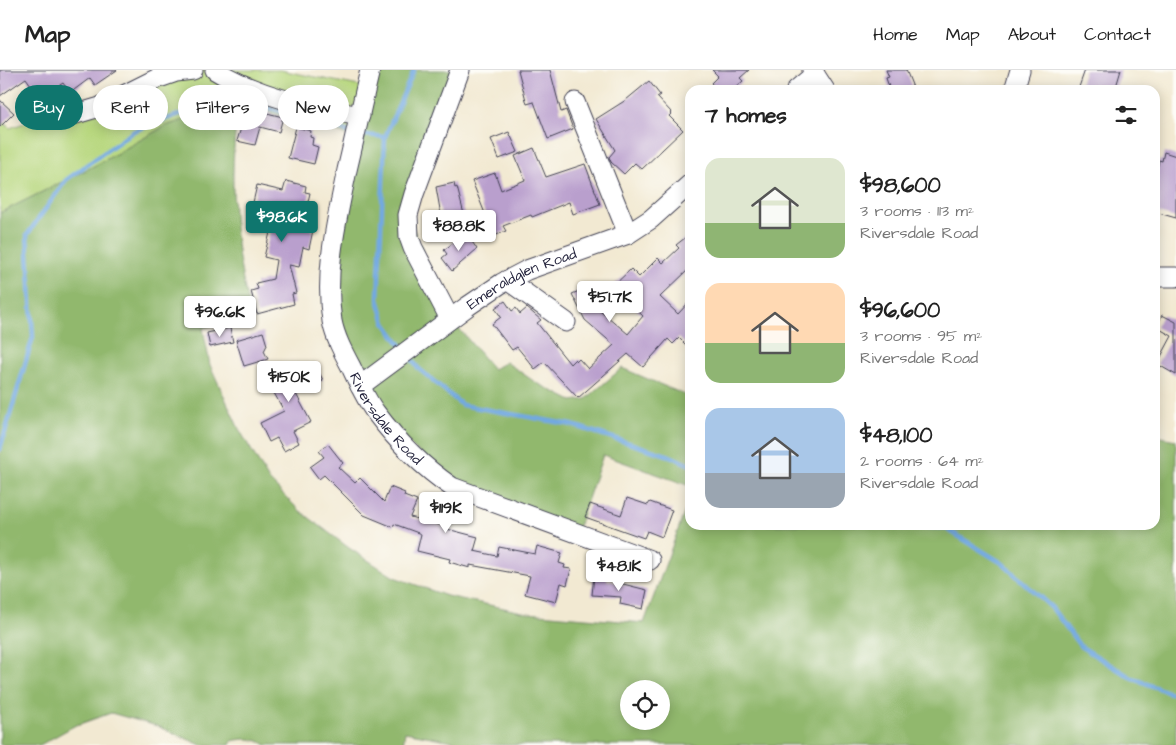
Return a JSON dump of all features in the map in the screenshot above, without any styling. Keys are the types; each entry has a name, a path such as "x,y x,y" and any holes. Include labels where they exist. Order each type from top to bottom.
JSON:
{"street":[{"path":"83,112 100,107 156,79 176,72 193,70"},
{"path":"215,70 246,86 316,108 360,116"},
{"name":"Riversdale Road","path":"370,70 336,220 331,258 330,299 332,322 338,341 360,386 376,413 407,448 434,474 452,487 650,560"},
{"path":"450,319 413,248 409,237 408,215 460,70"},
{"path":"1016,85 1020,70"},
{"path":"805,85 817,78"},
{"path":"575,102 628,234"},
{"name":"Emeraldglen Road","path":"360,386 450,319 507,280 527,270 628,234 651,219 685,188"},
{"path":"1160,277 1176,277"},
{"path":"507,280 566,322"}],"green space":[{"path":"171,70 280,70 364,87 354,137 330,130 349,130 349,85 278,85 278,115 268,112 268,85 178,85 178,122 168,125 168,85 134,85"},
{"path":"368,70 460,70 408,215 450,318 493,369 506,362 535,382 572,401 586,399 622,368 685,395 685,484 603,455 577,531 457,488 376,412 331,299"},
{"path":"93,99 93,130 158,130 100,163 0,213 0,119 10,128 15,126 15,130 83,130 83,103"},
{"path":"178,122 178,130 236,130 233,162 234,214 240,266 252,317 203,328 210,365 239,429 269,480 299,510 349,548 394,577 447,596 527,613 644,623 685,511 685,530 1160,530 1160,437 1176,440 1176,745 473,745 405,732 403,745 266,745 258,741 246,739 232,741 230,745 201,745 157,726 111,713 74,726 40,745 0,745 0,213 100,163 158,130 168,130 168,125"}],"building":[{"path":"0,70 117,70 95,85 90,78 81,85 64,85 63,83 60,85 31,85 26,78 0,96"},
{"path":"518,70 550,70 561,112 566,110 573,129 548,139 534,102 527,104"},
{"path":"712,70 749,70 740,78 743,81 739,85 713,85 711,83 718,76"},
{"path":"886,70 906,70 912,85 888,85 886,78 889,77"},
{"path":"1085,70 1121,70 1116,85 1080,85"},
{"path":"649,81 660,95 657,97 672,113 669,116 683,130 642,169 635,163 624,174 611,162 609,157 615,150 596,119 626,100"},
{"path":"0,100 14,113 0,127"},
{"path":"268,113 278,116 279,132 268,129"},
{"path":"240,130 259,130 255,145 237,141"},
{"path":"295,130 311,131 312,145 318,147 314,164 288,158"},
{"path":"509,132 518,152 499,159 491,139"},
{"path":"534,148 546,177 585,164 600,204 573,214 569,202 503,226 506,231 494,236 472,181 495,173 501,190 525,180 515,156"},
{"path":"1164,152 1176,156 1176,218 1160,213 1160,160 1162,161"},
{"path":"286,181 306,186 305,192 310,193 302,227 313,230 309,249 303,247 299,267 289,265 296,293 292,294 294,304 257,314 251,291 258,289 256,283 273,279 276,260 264,257 275,212 252,207 257,185 283,191"},
{"path":"454,183 455,188 457,187 466,222 442,229 438,216 441,215 436,187"},
{"path":"466,233 477,249 452,271 442,258 447,254 444,250"},
{"path":"685,238 685,273 660,297 678,314 685,306 685,344 679,338 673,344 668,339 643,367 628,354 578,398 544,362 535,369 517,347 512,350 492,324 501,317 495,308 505,301 512,311 516,308 520,314 527,308 541,320 537,323 570,364 575,359 577,361 579,359 588,369 614,345 585,320 572,294 591,286 596,296 610,289 631,269 639,277 658,258 663,263 679,248 676,245","holes":["625,299 643,316 628,334 600,310"]},
{"path":"1162,315 1176,322 1176,375 1160,366 1160,358 1172,336 1160,329"},
{"path":"230,328 233,342 210,347 207,333"},
{"path":"263,332 267,345 264,351 268,359 244,366 236,340"},
{"path":"314,363 323,380 296,394 311,422 293,431 299,443 284,451 277,438 269,442 260,423 284,411 263,373 281,364 288,377"},
{"path":"328,444 343,463 338,467 355,483 360,478 384,502 390,487 405,493 404,496 417,501 410,517 478,537 474,551 497,556 499,547 535,554 537,546 562,553 559,563 565,565 564,568 571,569 567,585 561,583 556,602 525,594 530,576 470,565 470,568 449,562 450,559 417,551 421,534 394,524 393,527 364,515 324,475 319,479 310,467 324,457 319,451"},
{"path":"627,498 648,505 650,502 672,510 662,537 647,531 644,538 585,517 590,504 621,515"},
{"path":"594,575 608,576 607,580 647,590 643,609 620,604 621,597 592,595"}],"waterway":[{"path":"403,348 385,323 378,299 385,137 414,70"},
{"path":"0,449 33,337 27,235 66,180 134,131 194,109 231,104 255,104 349,132"},
{"path":"366,135 385,137"},
{"path":"409,356 418,368 462,405 572,425 670,456 685,463"},
{"path":"948,530 1002,563 1052,608 1080,646 1130,677 1170,693 1176,693"}]}
